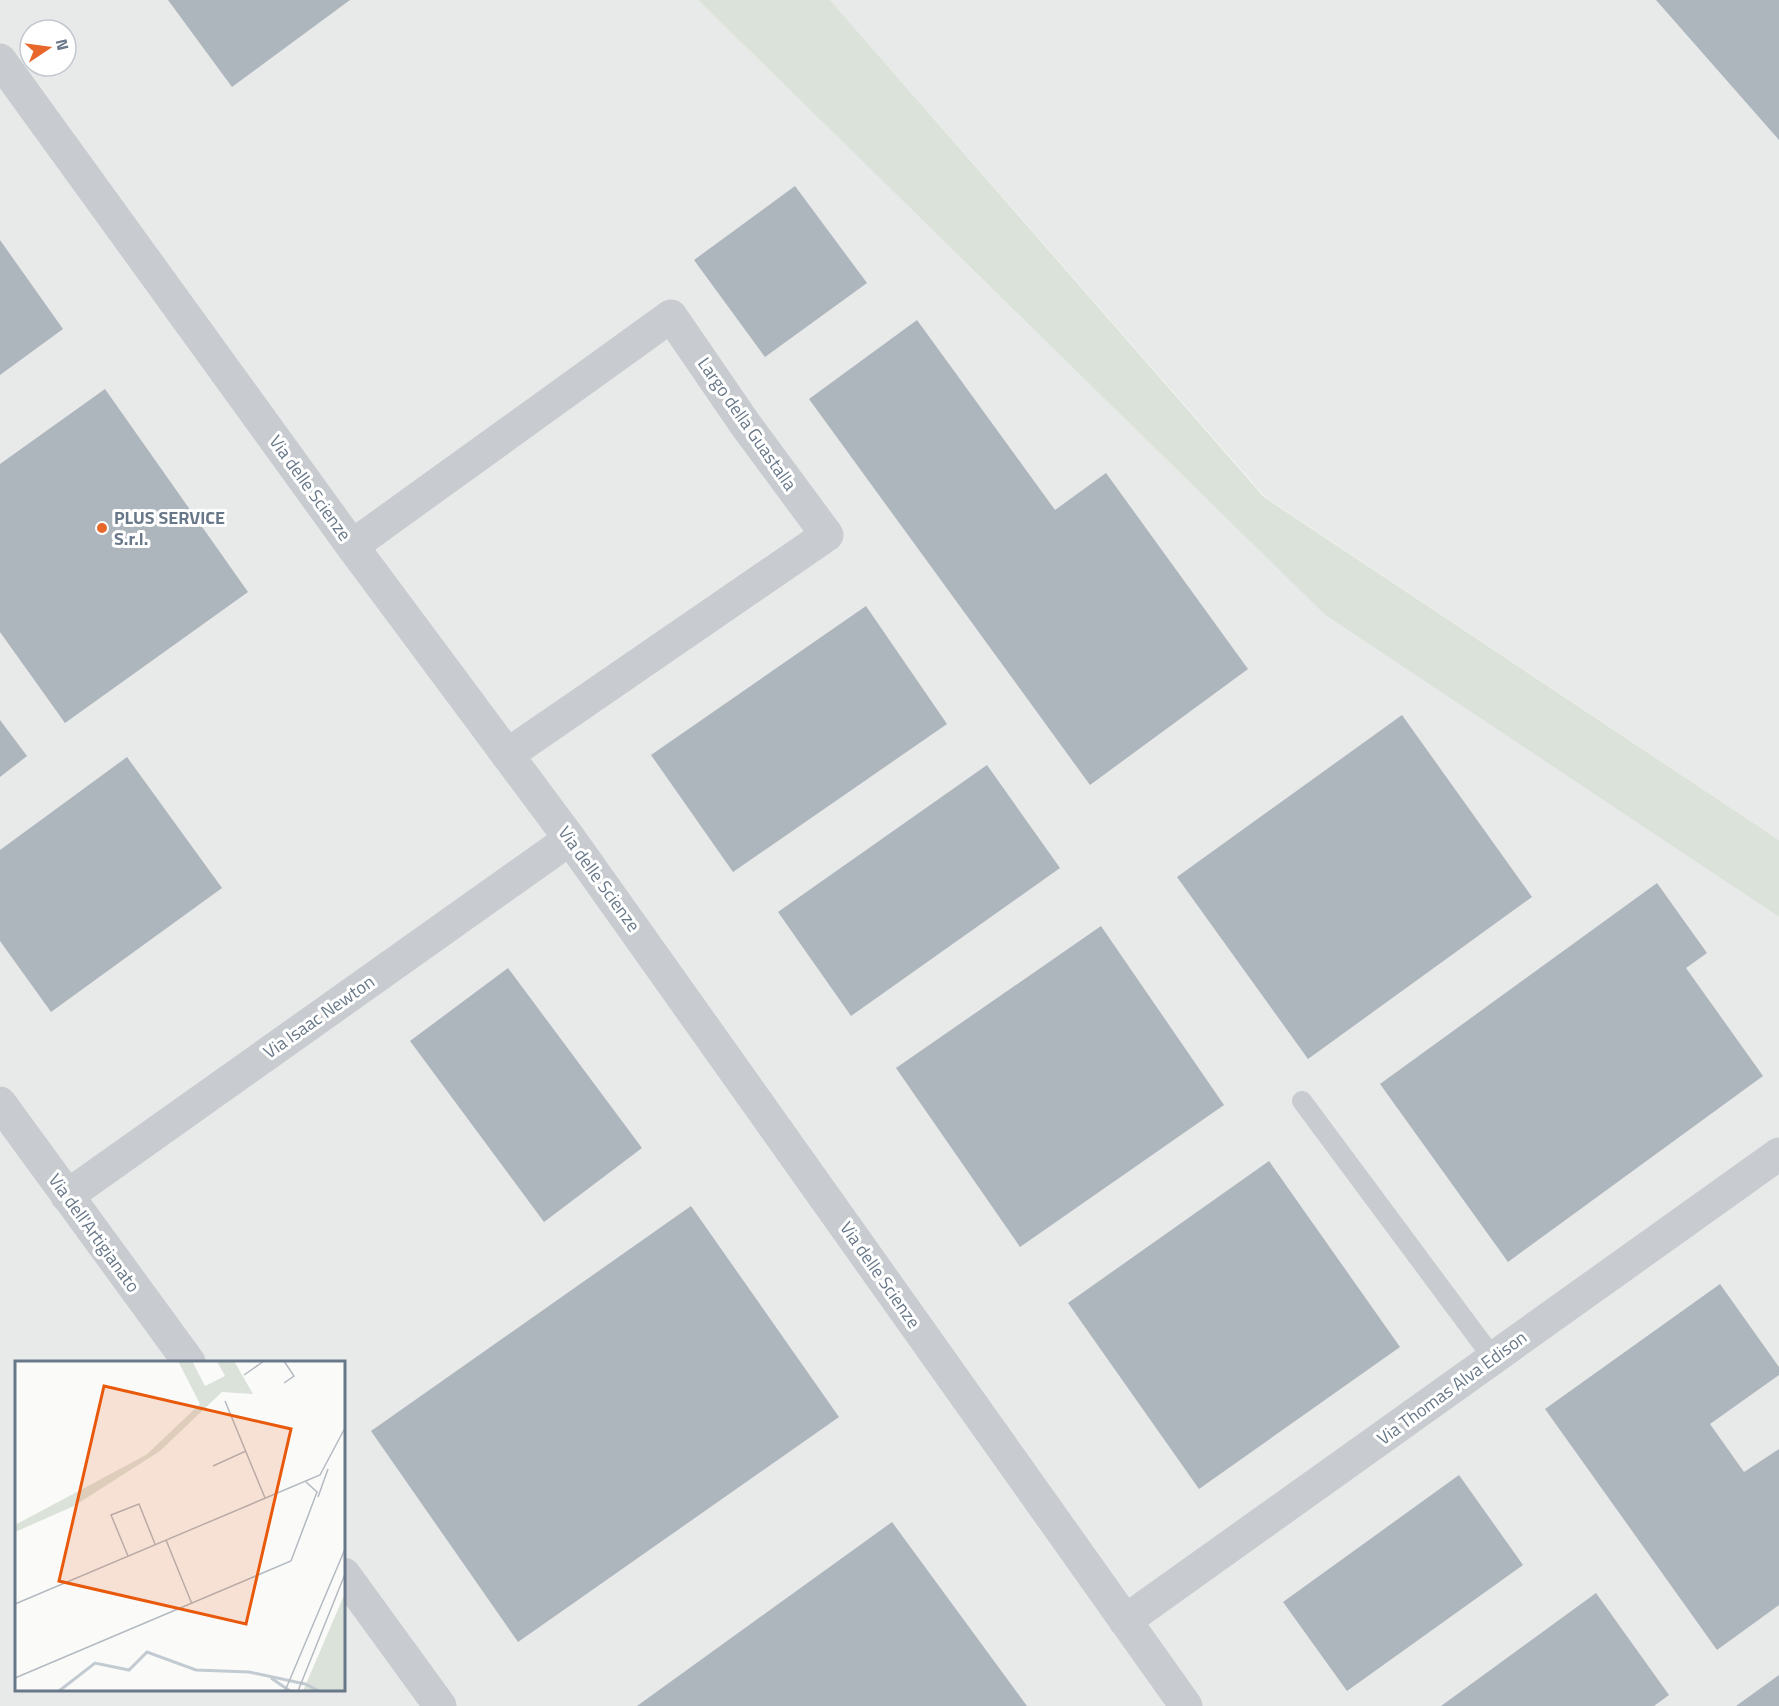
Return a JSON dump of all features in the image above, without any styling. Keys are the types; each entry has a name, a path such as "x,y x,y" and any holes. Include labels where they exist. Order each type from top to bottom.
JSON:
{"street":[{"name":"Via delle Scienze","path":"0,60 352,546 570,839 1186,1706"},
{"name":"Largo della Guastalla","path":"352,546 671,316 745,424 827,536 507,755"},
{"name":"Via Isaac Newton","path":"67,1196 570,839"},
{"name":"Via dell'Artigianato","path":"0,1103 188,1361"},
{"name":"Via Thomas Alva Edison","path":"1125,1621 1779,1155"},
{"path":"345,1575 441,1706"}],"lane":[{"path":"1302,1101 1493,1358"}],"shaded area":[{"path":"0,0 698,0 1325,615 1779,917 1779,1706 0,1706"},
{"path":"698,0 830,0 1264,497 1779,840 1779,917 1325,615"},
{"path":"830,0 1779,0 1779,840 1265,497"}],"building":[{"path":"168,0 350,0 232,87"},
{"path":"1656,0 1779,0 1779,140"},
{"path":"795,186 867,283 765,357 694,260"},
{"path":"0,240 63,329 0,375"},
{"path":"917,320 1055,510 1106,473 1248,669 1090,785 809,399"},
{"name":"PLUS SERVICE S.r.l.","path":"105,389 248,592 65,723 0,632 0,464"},
{"path":"866,606 947,724 733,872 651,755"},
{"path":"1402,715 1532,897 1308,1059 1177,877"},
{"path":"0,720 27,756 0,777"},
{"path":"127,757 222,888 51,1012 0,941 0,850"},
{"path":"987,765 1060,868 851,1016 778,912"},
{"path":"1657,883 1707,953 1686,968 1763,1076 1508,1262 1380,1084"},
{"path":"1101,926 1224,1105 1020,1247 896,1068"},
{"path":"508,968 642,1148 544,1222 410,1041"},
{"path":"1269,1161 1400,1347 1199,1489 1068,1303"},
{"path":"691,1206 839,1417 518,1642 371,1431"},
{"path":"1720,1284 1779,1367 1779,1375 1710,1424 1744,1472 1779,1449 1779,1605 1717,1650 1545,1409"},
{"path":"1459,1475 1523,1565 1347,1691 1283,1602"},
{"path":"892,1522 1027,1706 637,1706"},
{"path":"1596,1593 1669,1695 1654,1706 1441,1706"},
{"path":"1779,1675 1779,1706 1736,1706"}],"place":[{"name":"PLUS SERVICE S.r.l.","path":"102,528"}]}
